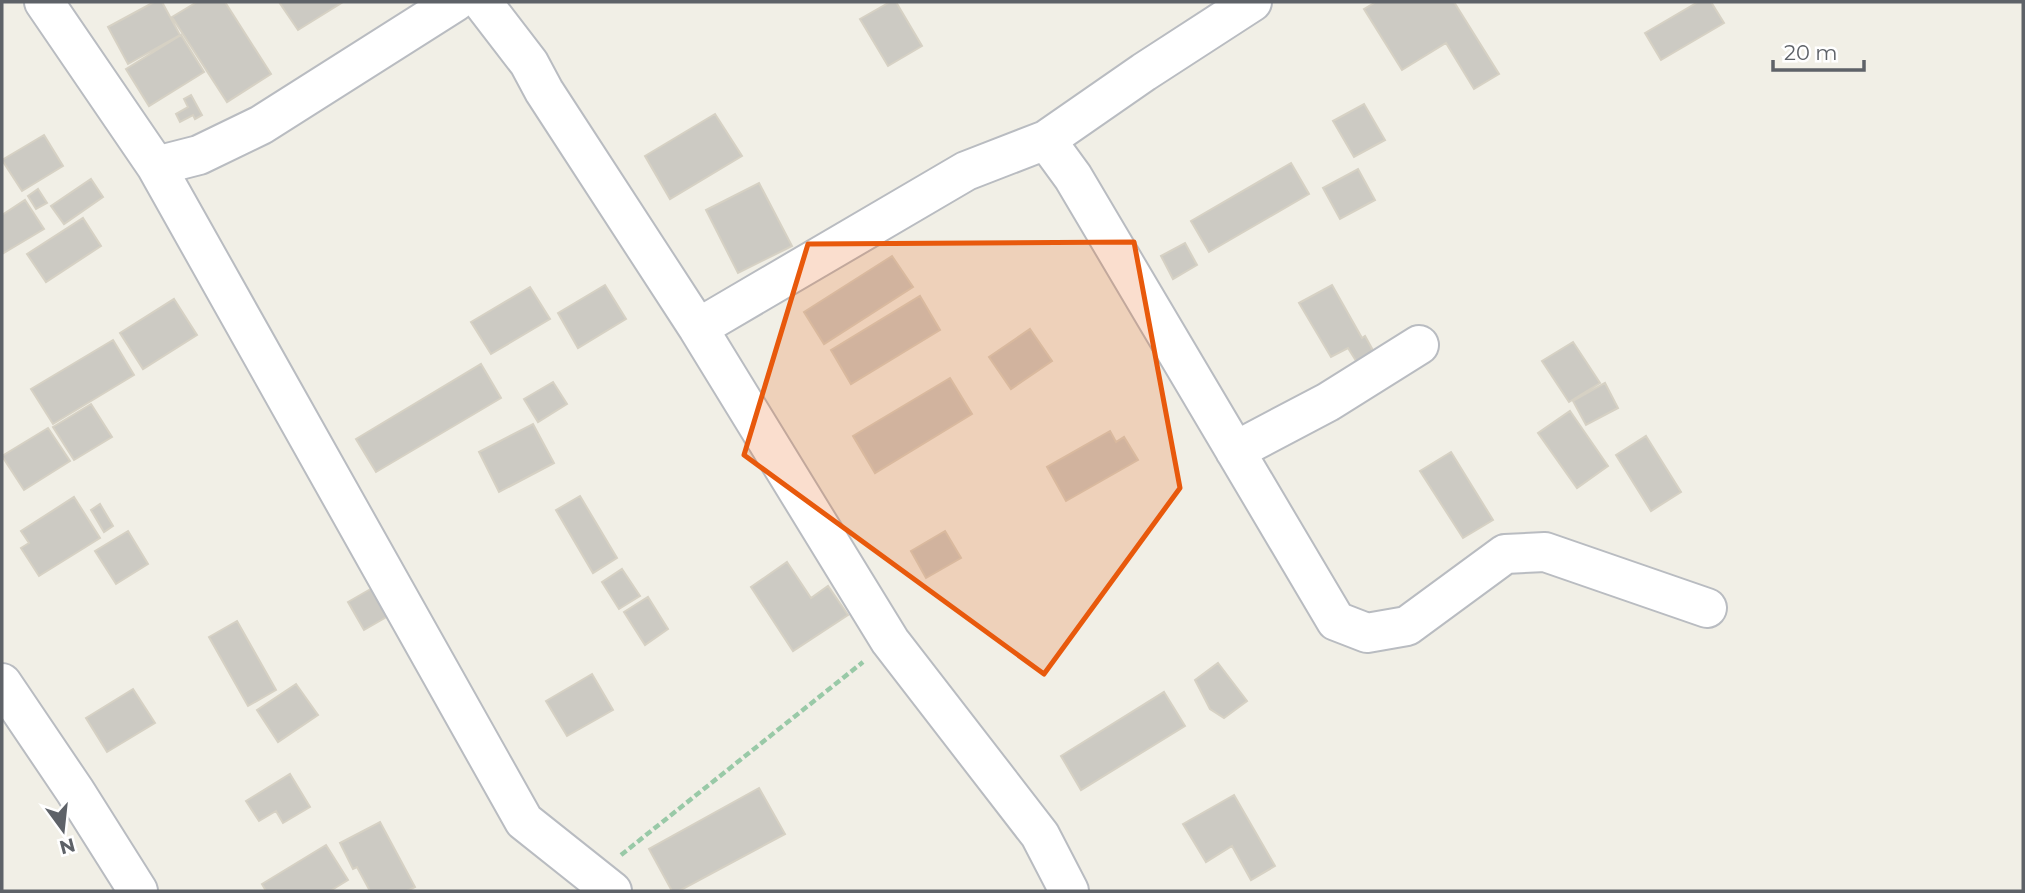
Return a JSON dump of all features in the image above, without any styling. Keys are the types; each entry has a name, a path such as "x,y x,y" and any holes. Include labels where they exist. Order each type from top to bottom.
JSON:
{"street":[{"path":"44,2 156,166 524,821 602,884"},
{"path":"156,166 199,155 261,125 455,2"},
{"path":"482,2 529,63 544,91 698,328 890,641 1040,835 1069,891"},
{"path":"698,328 966,171 1046,140 1252,2"},
{"path":"1046,140 1073,177 1336,621 1367,633 1407,626 1505,554 1545,552 1707,608"},
{"path":"1235,451 1328,402 1419,345"},
{"path":"2,683 138,891"}],"path":[{"path":"602,884 890,641"}],"highlighted area":[{"path":"1134,242 1180,488 1044,674 744,455 808,244"}],"building":[{"path":"154,2 162,2 180,35 128,64 108,27"},
{"path":"197,2 225,2 271,74 227,102 172,17"},
{"path":"279,2 343,2 298,30"},
{"path":"890,2 896,2 922,46 888,66 860,19"},
{"path":"1376,2 1454,2 1499,74 1474,89 1446,43 1402,70 1364,9"},
{"path":"1698,2 1711,2 1724,23 1661,60 1645,33"},
{"path":"181,35 204,72 149,106 126,69"},
{"path":"191,95 202,115 195,119 193,115 180,122 176,114 188,107 184,99"},
{"path":"1364,104 1385,140 1354,157 1333,121"},
{"path":"715,114 742,156 670,199 645,156"},
{"path":"44,135 63,166 22,191 2,160"},
{"path":"1291,163 1309,194 1209,252 1191,221"},
{"path":"1358,169 1375,200 1340,219 1323,188"},
{"path":"91,179 103,197 64,224 51,206"},
{"path":"759,183 792,246 738,273 706,210"},
{"path":"38,189 47,203 36,209 28,196"},
{"path":"25,200 44,229 2,254 2,215"},
{"path":"83,218 101,246 46,282 27,254"},
{"path":"1185,243 1197,265 1173,279 1161,256"},
{"path":"892,256 913,287 824,344 804,312"},
{"path":"605,285 626,319 578,348 558,313"},
{"path":"1332,285 1362,338 1365,336 1375,354 1358,364 1348,348 1331,357 1299,303"},
{"path":"530,287 550,319 491,354 471,322"},
{"path":"920,296 940,330 851,384 831,350"},
{"path":"174,299 197,335 143,369 120,333"},
{"path":"1030,329 1052,361 1011,389 989,357"},
{"path":"113,340 134,375 53,424 31,389"},
{"path":"1573,342 1600,383 1569,402 1542,361"},
{"path":"481,364 501,398 376,472 356,439"},
{"path":"950,378 972,414 875,473 853,436"},
{"path":"553,382 567,404 538,422 524,399"},
{"path":"1605,383 1618,408 1586,425 1573,401"},
{"path":"91,404 112,437 74,460 53,427"},
{"path":"1570,411 1608,466 1577,488 1538,433"},
{"path":"533,424 554,463 499,492 479,452"},
{"path":"48,428 70,461 24,490 2,456"},
{"path":"1110,431 1116,442 1124,437 1138,460 1066,501 1047,467"},
{"path":"1646,436 1681,492 1651,511 1616,455"},
{"path":"1451,452 1493,520 1463,538 1420,471"},
{"path":"580,496 617,558 593,573 556,510"},
{"path":"74,497 100,538 39,576 21,548 29,543 21,531"},
{"path":"100,504 113,526 104,532 91,510"},
{"path":"128,531 148,564 116,584 95,551"},
{"path":"945,531 961,558 926,578 911,551"},
{"path":"787,562 811,598 828,586 848,615 793,651 751,587"},
{"path":"622,569 640,596 619,609 602,582"},
{"path":"374,587 390,615 364,630 348,602"},
{"path":"648,597 668,629 645,645 624,612"},
{"path":"237,621 276,690 248,706 209,637"},
{"path":"1218,663 1247,701 1224,718 1210,709 1195,680"},
{"path":"592,674 613,710 567,736 546,701"},
{"path":"296,684 318,715 278,742 257,710"},
{"path":"133,689 155,723 107,752 86,718"},
{"path":"1164,692 1185,726 1081,790 1061,756"},
{"path":"290,774 310,807 283,823 276,811 259,821 246,801"},
{"path":"759,788 785,834 679,891 672,891 649,849"},
{"path":"1234,795 1275,866 1251,880 1232,846 1206,862 1183,824"},
{"path":"380,822 415,887 407,891 370,891 357,867 353,869 340,843"},
{"path":"326,845 348,880 330,891 266,891 262,884"}]}
